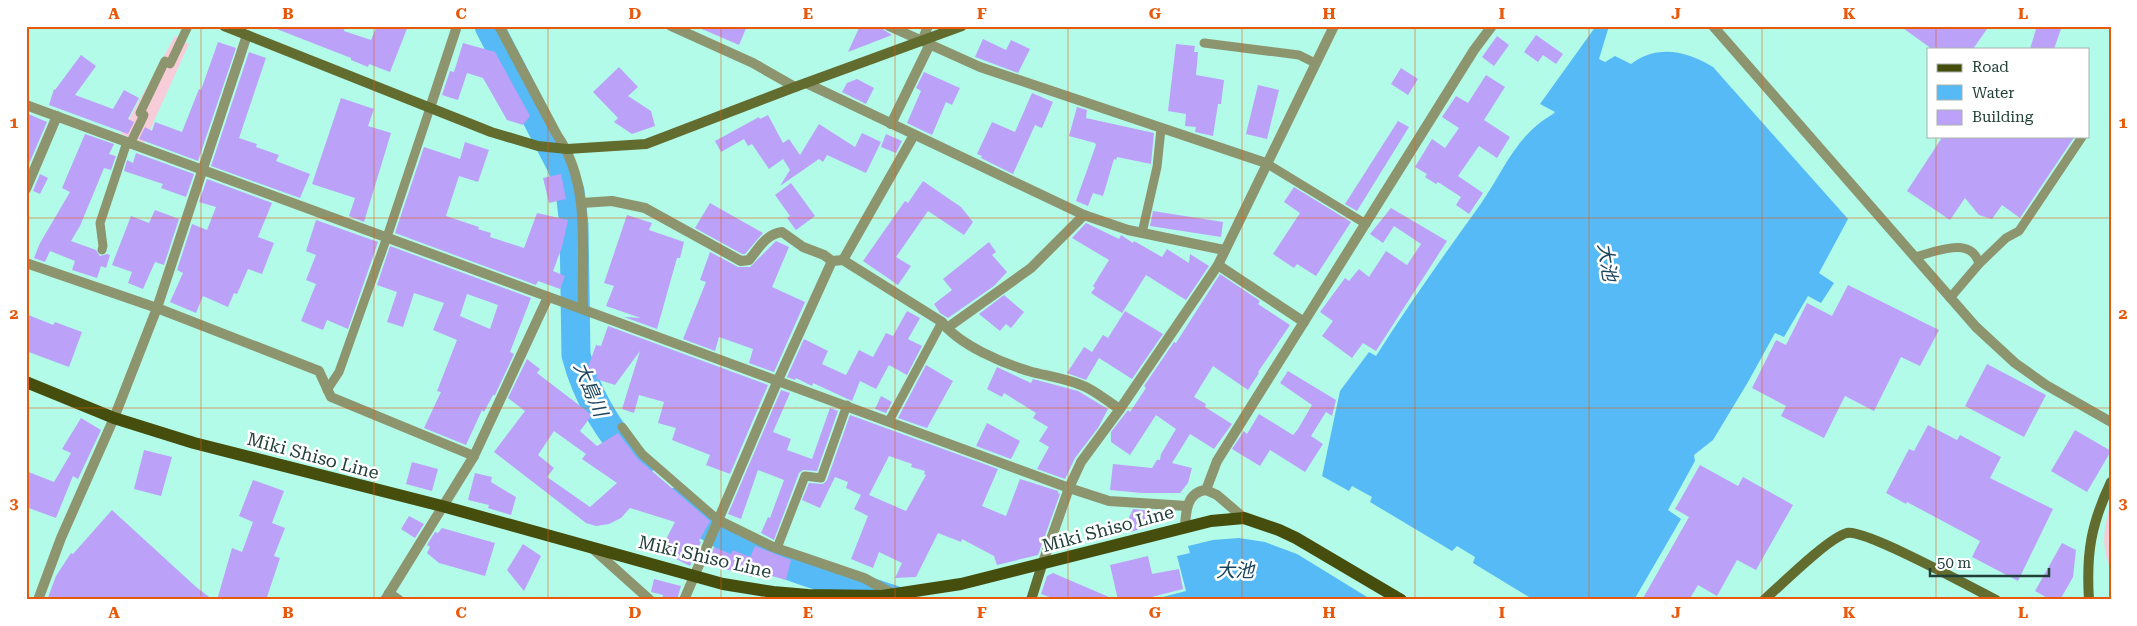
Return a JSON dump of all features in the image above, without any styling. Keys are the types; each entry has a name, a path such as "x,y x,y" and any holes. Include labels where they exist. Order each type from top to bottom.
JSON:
{"main road":[{"name":"Miki Shiso Line","path":"26,382 114,418 194,443 442,506 694,576 747,588 808,595 885,596 961,584 1042,565 1185,526 1244,518 1296,538 1401,600"}],"street":[{"path":"224,26 491,132 538,146 567,149 646,144 795,86 926,42 962,26"},
{"path":"430,108 457,26"},
{"path":"499,26 557,135 567,149 582,203 583,308"},
{"path":"670,26 753,63 795,86"},
{"path":"694,37 698,26"},
{"path":"889,26 980,67 1266,163"},
{"path":"891,124 926,42 928,26"},
{"path":"1031,600 1069,488 1082,462 1120,410 1218,264 1334,26"},
{"path":"1206,490 1217,461 1474,50 1492,26"},
{"path":"1713,26 1976,327 2015,363 2046,385 2111,422"},
{"path":"38,600 61,538 114,418 157,308 247,35"},
{"path":"806,83 1084,215 1142,233 1224,250"},
{"path":"26,105 202,168 1069,488 1109,501 1187,506"},
{"path":"26,190 57,116"},
{"path":"844,260 914,135"},
{"path":"582,203 612,201 645,208 741,261 749,260 773,233 782,232 803,247 824,255 832,261 844,260 944,325 968,343 1002,361 1029,371 1082,385 1120,410"},
{"path":"944,325 1031,268 1084,215"},
{"path":"684,600 778,380 832,261"},
{"path":"26,263 157,308 319,372 331,397 474,456"},
{"path":"1218,264 1304,322"},
{"path":"399,600 387,596 474,456 548,297"},
{"path":"2089,600 2087,570 2092,528 2111,482"},
{"path":"1185,526 1187,506 1190,499 1200,490 1206,490 1217,495 1244,518"},
{"path":"718,520 776,548 864,578 885,596"},
{"path":"1764,600 1830,542 1848,533 1872,538 1996,600"},
{"path":"592,548 650,600"}],"lane":[{"path":"102,250 100,223 129,143 144,115 140,113 160,70 165,61 170,64 188,26"},
{"path":"1204,43 1298,55 1315,63"},
{"path":"327,390 339,372 430,108"},
{"path":"1142,233 1157,167 1161,129"},
{"path":"1950,298 1979,264 2006,238 2019,231 2081,138"},
{"path":"1266,163 1366,224"},
{"path":"1915,257 1958,246 1970,250 1977,256 1979,264"},
{"path":"889,421 944,325"},
{"path":"776,548 805,476 821,478 847,405"},
{"path":"622,427 642,454 718,520"}],"shaded area":[{"path":"175,36 189,44 144,143 121,134"},
{"path":"2111,502 2111,570 2105,552 2104,536"}],"water":[{"path":"1596,26 1609,26 1599,59 1605,62 1615,56 1631,64 1651,54 1672,52 1693,57 1713,67 1848,219 1819,273 1834,283 1821,303 1808,296 1784,337 1775,333 1713,440 1694,455 1695,461 1668,510 1681,519 1634,600 1546,600 1541,597 1539,600 1534,600 1473,563 1475,557 1457,546 1452,551 1370,502 1372,497 1352,486 1349,491 1322,476 1340,391 1369,352 1376,356 1480,205 1520,143 1540,123 1555,112 1540,104"},
{"name":"大池","path":"1239,538 1265,542 1297,554 1372,600 1151,600 1186,591 1177,556 1190,553 1188,546 1213,540"}],"building":[{"path":"269,26 345,26 344,31 371,40 377,26 408,26 390,72 369,64 368,67 351,60 351,58"},
{"path":"695,26 747,26 739,45"},
{"path":"860,26 882,26 884,30 892,35 848,52"},
{"path":"1900,26 1989,26 1974,48 1931,48"},
{"path":"2037,26 2062,26 2054,48 2030,48"},
{"path":"1536,35 1563,54 1556,64 1543,55 1538,62 1524,52"},
{"path":"1497,36 1509,45 1494,66 1482,57"},
{"path":"983,39 1006,50 1011,40 1030,49 1018,73 975,57"},
{"path":"218,42 236,48 198,161 139,139 145,127 152,131 155,122 182,132 199,89 201,90"},
{"path":"463,43 495,52 530,116 523,125 507,120 483,78 467,73 458,100 442,95 450,71 454,72"},
{"path":"1176,44 1195,46 1194,52 1198,52 1196,75 1224,80 1221,104 1218,104 1213,136 1195,132 1196,127 1185,126 1186,114 1168,111"},
{"path":"249,52 266,58 239,138 257,144 256,147 279,155 276,161 310,174 300,198 211,166"},
{"path":"81,55 96,66 75,95 113,109 124,90 139,98 128,119 134,122 128,134 49,105 54,89"},
{"path":"619,67 638,87 628,96 651,111 655,126 632,134 614,122 618,118 593,92"},
{"path":"1401,68 1418,79 1408,95 1391,84"},
{"path":"924,72 960,88 952,105 946,102 932,135 907,123 921,91 916,88"},
{"path":"1486,75 1505,87 1484,120 1510,137 1497,158 1479,146 1458,176 1483,193 1469,214 1456,205 1461,197 1438,182 1436,184 1425,177 1427,174 1415,167 1432,139 1445,148 1459,128 1442,117 1456,96 1468,103"},
{"path":"857,79 874,88 866,104 842,92 847,83"},
{"path":"1258,85 1279,90 1267,139 1246,134"},
{"path":"1032,93 1053,102 1042,128 1035,125 1013,174 981,158 982,156 977,154 992,122 1015,132"},
{"path":"341,98 374,109 368,126 391,133 364,222 349,216 355,198 312,184"},
{"path":"1077,107 1087,110 1086,118 1154,133 1151,164 1117,157 1116,160 1114,159 1103,196 1093,193 1088,206 1076,201 1096,145 1095,143 1069,136"},
{"path":"26,113 47,122 26,171"},
{"path":"768,115 783,143 789,139 800,155 819,124 855,147 862,133 881,142 866,173 827,155 823,162 819,159 780,186 790,170 783,159 769,169 752,144 748,146 744,139 721,152 715,141 759,117 760,119"},
{"path":"1398,121 1409,127 1357,211 1345,204"},
{"path":"85,134 114,144 109,154 116,156 111,170 104,168 80,226 71,241 96,250 100,256 110,255 106,268 101,266 97,278 72,270 75,261 50,251 45,262 34,258 40,243 70,192 62,188"},
{"path":"886,134 902,141 896,153 881,147"},
{"path":"1942,138 2074,138 2020,218 2002,205 1992,219 1979,215 1965,198 1950,220 1907,191"},
{"path":"465,142 489,150 478,182 459,176 446,216 479,227 478,229 491,233 490,237 524,248 537,213 568,220 562,247 553,271 565,276 560,289 538,281 536,285 395,233 424,147 460,159"},
{"path":"136,153 194,174 186,197 161,188 163,184 124,171 127,160 133,163"},
{"path":"40,174 48,178 40,194 33,191"},
{"path":"561,174 566,199 549,203 543,178"},
{"path":"207,179 272,203 258,237 274,243 262,274 248,269 237,294 234,293 228,307 203,296 196,313 170,302 183,273 177,270 192,224 207,230 216,207 199,202"},
{"path":"923,181 961,207 973,222 964,235 928,211 896,257 911,266 898,285 863,261 905,201 908,203"},
{"path":"791,183 815,216 796,230 787,218 790,216 775,195"},
{"path":"1294,187 1351,222 1316,276 1297,264 1294,268 1273,254 1300,213 1284,202"},
{"path":"710,203 763,233 745,254 695,228"},
{"path":"1391,208 1447,241 1376,351 1363,343 1352,358 1322,336 1333,321 1320,312 1345,278 1349,281 1359,269 1369,277 1386,251 1407,265 1421,244 1394,226 1383,243 1370,234"},
{"path":"155,210 179,219 164,265 155,262 143,289 128,283 132,272 112,265 131,216 149,223"},
{"path":"1153,211 1223,222 1221,237 1150,226"},
{"path":"627,215 652,223 649,230 684,242 680,258 677,258 657,329 624,317 641,318 606,306 614,286 604,283"},
{"path":"316,220 378,242 348,329 327,320 323,330 301,321 316,284 306,280 316,255 306,251"},
{"path":"1086,223 1119,239 1121,235 1162,257 1167,249 1189,263 1190,254 1209,266 1186,300 1146,275 1122,313 1091,293 1095,288 1093,286 1109,260 1072,238"},
{"path":"776,241 789,247 772,287 805,302 774,372 749,363 753,349 719,337 715,351 683,339 706,282 700,280 710,252 738,267 750,267"},
{"path":"989,242 996,252 992,255 1007,272 994,286 948,318 940,313 934,304 952,290 943,279"},
{"path":"390,246 531,298 510,352 514,354 495,395 493,395 484,412 482,410 466,445 424,428 441,392 437,391 457,340 433,330 444,303 414,293 403,327 387,322 397,292 377,285","holes":["467,294 498,305 490,329 460,316"]},
{"path":"1220,274 1260,301 1258,304 1290,325 1248,390 1213,366 1194,397 1206,404 1205,407 1232,424 1214,449 1190,434 1172,463 1192,468 1188,483 1180,493 1142,493 1110,490 1113,464 1152,468 1157,460 1160,460 1161,454 1176,429 1156,415 1130,455 1111,442 1111,432 1128,410 1130,412 1146,388 1144,386 1174,342 1176,343"},
{"path":"1848,285 1939,330 1920,366 1901,357 1874,411 1845,396 1824,438 1781,416 1786,406 1752,388 1776,340 1786,345 1807,303 1832,316"},
{"path":"1004,295 1024,312 1011,328 1006,324 1000,331 979,314"},
{"path":"907,311 920,318 908,339 922,346 907,375 889,365 876,389 860,381 852,401 813,383 812,386 796,378 795,380 787,377 804,339 828,351 822,364 846,375 859,350 873,357 886,333 893,336"},
{"path":"1125,311 1163,334 1132,379 1099,358 1086,380 1067,373 1084,347 1092,352 1103,335 1108,338"},
{"path":"26,314 53,325 55,322 82,332 69,367 26,351"},
{"path":"608,326 768,385 730,474 706,465 710,455 672,440 676,428 658,423 664,402 639,395 634,413 622,409 640,351 615,385 596,379 597,374 587,370 596,345 601,346"},
{"path":"527,359 540,369 537,373 592,415 580,431 597,446 618,433 638,459 710,521 699,541 701,542 690,566 660,551 675,522 630,508 621,518 609,524 596,526 586,523 494,452 525,411 508,398","holes":["554,431 586,454 582,459 617,483 590,507 547,477 554,468 538,455"]},
{"path":"1987,364 2046,395 2024,437 1965,406"},
{"path":"926,365 953,381 927,428 898,418"},
{"path":"997,367 1031,383 1033,379 1078,391 1108,409 1098,428 1075,458 1065,479 1037,469 1049,447 1039,441 1048,427 1033,418 1036,413 1004,393 1002,397 987,389"},
{"path":"1288,371 1336,400 1332,416 1326,412 1311,436 1323,444 1305,472 1270,450 1260,466 1232,449 1244,431 1247,434 1259,414 1293,435 1298,429 1312,405 1280,383"},
{"path":"781,390 790,393 773,432 791,439 787,450 812,459 830,408 838,411 817,471 803,470 799,473 774,540 761,533 768,517 770,518 784,480 758,470 741,519 728,514"},
{"path":"881,396 892,402 886,413 875,409"},
{"path":"850,415 998,469 982,506 1006,516 1020,479 1058,491 1060,494 1038,555 997,565 994,556 962,539 961,542 938,533 916,577 895,578 902,563 879,552 873,568 851,559 868,516 854,509 861,495 846,488 848,482 835,477 820,508 802,500 809,483 823,484 827,480","holes":["889,456 912,464 911,467 925,471 924,474 926,475 906,511 869,495"]},
{"path":"81,418 101,430 78,479 73,476 56,518 26,507 26,471 54,482 71,453 62,449"},
{"path":"987,423 1020,441 1011,459 976,446"},
{"path":"1928,425 1957,440 1960,435 2001,457 1990,478 2053,509 2018,581 1972,557 1980,541 1907,502 1906,504 1886,493 1909,449 1914,451"},
{"path":"2075,430 2111,451 2087,492 2051,471"},
{"path":"144,450 172,457 161,496 134,489"},
{"path":"412,462 438,469 432,491 406,484"},
{"path":"1700,465 1738,486 1743,477 1793,505 1756,570 1737,560 1717,596 1698,585 1689,600 1642,600 1689,517 1675,509"},
{"path":"475,473 492,477 491,482 516,497 511,515 488,508 489,505 468,500"},
{"path":"253,480 284,491 272,523 285,528 274,556 280,558 266,600 217,600 232,548 242,552 253,522 239,516"},
{"path":"1133,509 1152,511 1156,514 1148,527 1130,532 1127,522"},
{"path":"112,510 195,586 213,600 47,600 56,576 71,553 73,554"},
{"path":"409,516 424,524 415,538 401,529"},
{"path":"442,528 495,543 485,576 439,563 427,553 430,547 427,545 435,532 438,533"},
{"path":"2062,543 2076,550 2073,577 2060,600 2051,600 2035,591"},
{"path":"523,544 541,556 524,591 507,570"},
{"path":"755,546 791,560 786,580 754,571 752,577 708,562 714,547 731,554 733,550 750,557"},
{"path":"1148,556 1152,574 1179,569 1183,589 1140,600 1118,600 1110,565"},
{"path":"1053,573 1116,600 1058,600 1041,594 1047,576"},
{"path":"654,579 681,586 677,600 662,600 663,595 651,592"}],"waterway":[{"name":"大島川","path":"489,26 561,165 570,191 574,225 576,355 586,386 609,428 639,466"},
{"name":"大島川","path":"677,502 700,521 752,551 808,573 894,600"}]}
